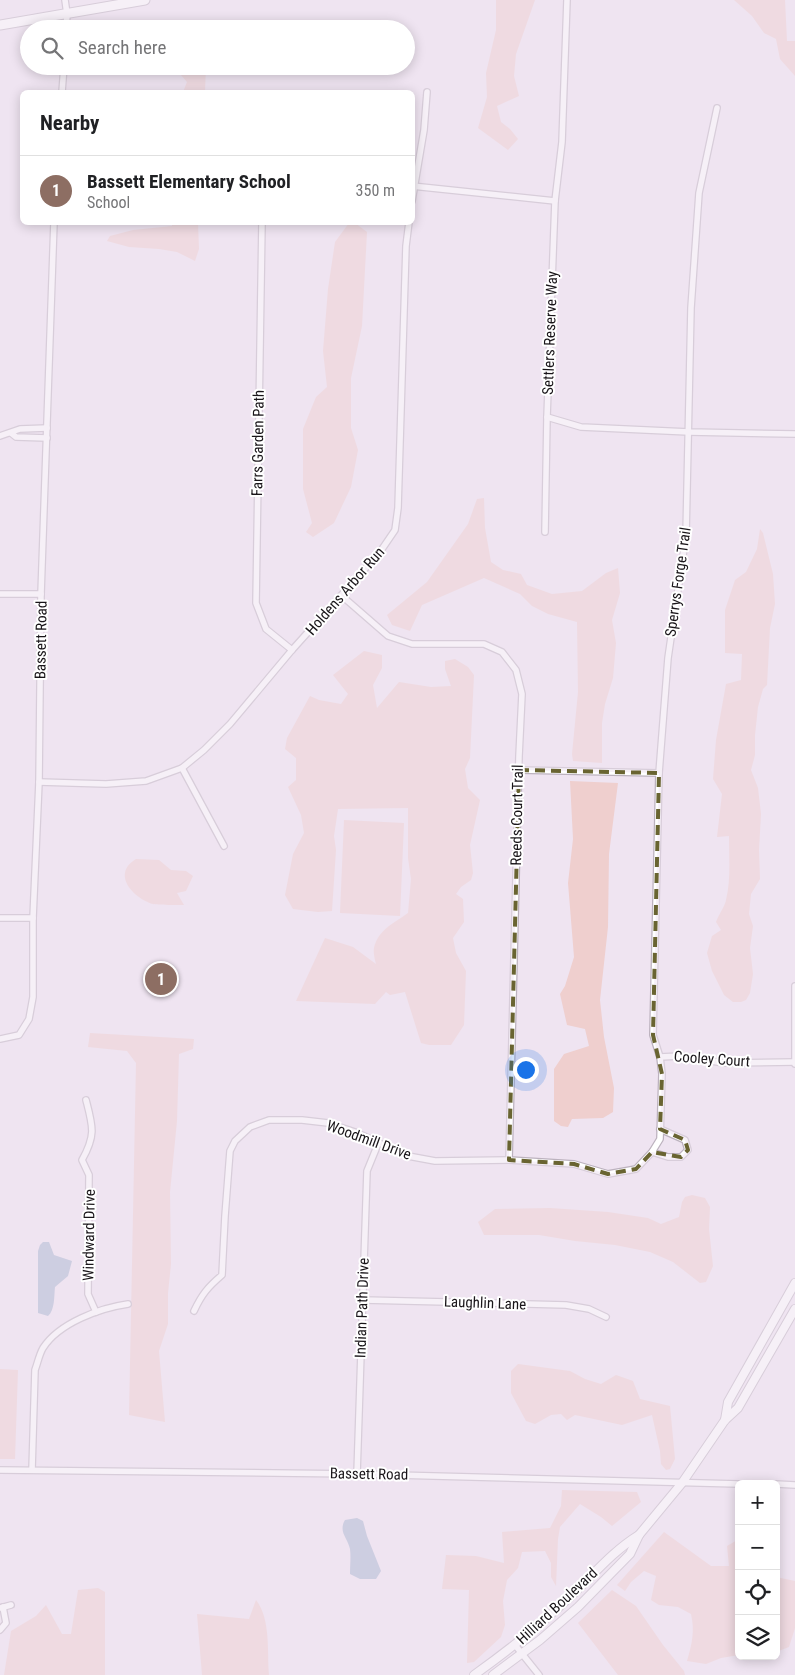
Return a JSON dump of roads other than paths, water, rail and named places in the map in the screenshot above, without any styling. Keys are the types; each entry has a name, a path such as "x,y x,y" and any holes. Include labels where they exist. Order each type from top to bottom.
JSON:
{"main road":[{"path":"30,20 145,0"},
{"path":"0,25 20,22"},
{"name":"Hilliard Boulevard","path":"725,1420 728,1402 795,1283"},
{"name":"Hilliard Boulevard","path":"493,1675 522,1654 578,1607 630,1554 639,1535 682,1483 725,1420 738,1408 795,1309"},
{"name":"Hilliard Boulevard","path":"474,1675 515,1645 572,1595 622,1546 639,1535"}],"street":[{"path":"65,0 67,20"},
{"name":"Settlers Reserve Way","path":"567,0 562,142 555,202 547,417 581,427 795,434"},
{"path":"62,90 63,75"},
{"path":"415,180 424,130 427,92"},
{"name":"Sperrys Forge Trail","path":"652,1152 660,1139 662,1074 660,1057 653,1035 659,773 668,658 686,535 691,308 700,193 717,108"},
{"path":"415,186 555,202"},
{"name":"Bassett Road","path":"0,1039 19,1034 29,1019 33,997 33,918 39,782 42,594 54,225"},
{"name":"Farrs Garden Path","path":"262,225 256,603 266,629 292,650"},
{"name":"Holdens Arbor Run","path":"39,782 106,784 146,781 182,768 204,750 230,724 292,650 380,552 395,530 398,508 406,256 409,225"},
{"path":"545,532 547,417"},
{"path":"0,436 20,429 47,428"},
{"path":"11,433 16,437 47,438"},
{"path":"0,594 42,594"},
{"name":"Reeds Court Trail","path":"342,596 388,636 412,644 484,644 502,652 516,670 522,694 518,770 509,1160"},
{"path":"182,768 224,846"},
{"path":"518,770 659,773"},
{"path":"0,918 33,918"},
{"path":"795,986 795,1063"},
{"name":"Cooley Court","path":"660,1057 680,1056 724,1063 795,1063"},
{"name":"Windward Drive","path":"86,1100 93,1125 89,1147 82,1160 90,1175 88,1294 96,1312"},
{"name":"Woodmill Drive","path":"194,1311 201,1295 208,1286 222,1275 230,1151 235,1141 250,1127 269,1120 302,1120 328,1123 355,1132 408,1156 435,1161 509,1160 574,1164 608,1174 636,1168 652,1152"},
{"path":"652,1152 681,1157 688,1150 685,1140 660,1129"},
{"name":"Indian Path Drive","path":"357,1474 367,1171 378,1144"},
{"name":"Laughlin Lane","path":"363,1300 566,1305 589,1309 606,1317"},
{"path":"32,1470 35,1370 40,1355 49,1340 67,1326 96,1312 128,1304"},
{"name":"Bassett Road","path":"0,1470 357,1474 735,1484"},
{"path":"780,1484 795,1485"},
{"path":"0,1630 6,1623 1,1607 11,1605"},
{"path":"515,1645 539,1675"}],"water":[{"path":"43,1242 49,1242 54,1255 72,1261 68,1276 55,1287 53,1307 48,1316 38,1313 38,1251"},
{"path":"357,1518 363,1521 381,1571 376,1579 360,1579 350,1574 350,1549 344,1535 343,1524 345,1520"}],"place":[{"name":"Bassett Elementary School","path":"161,979"}]}
